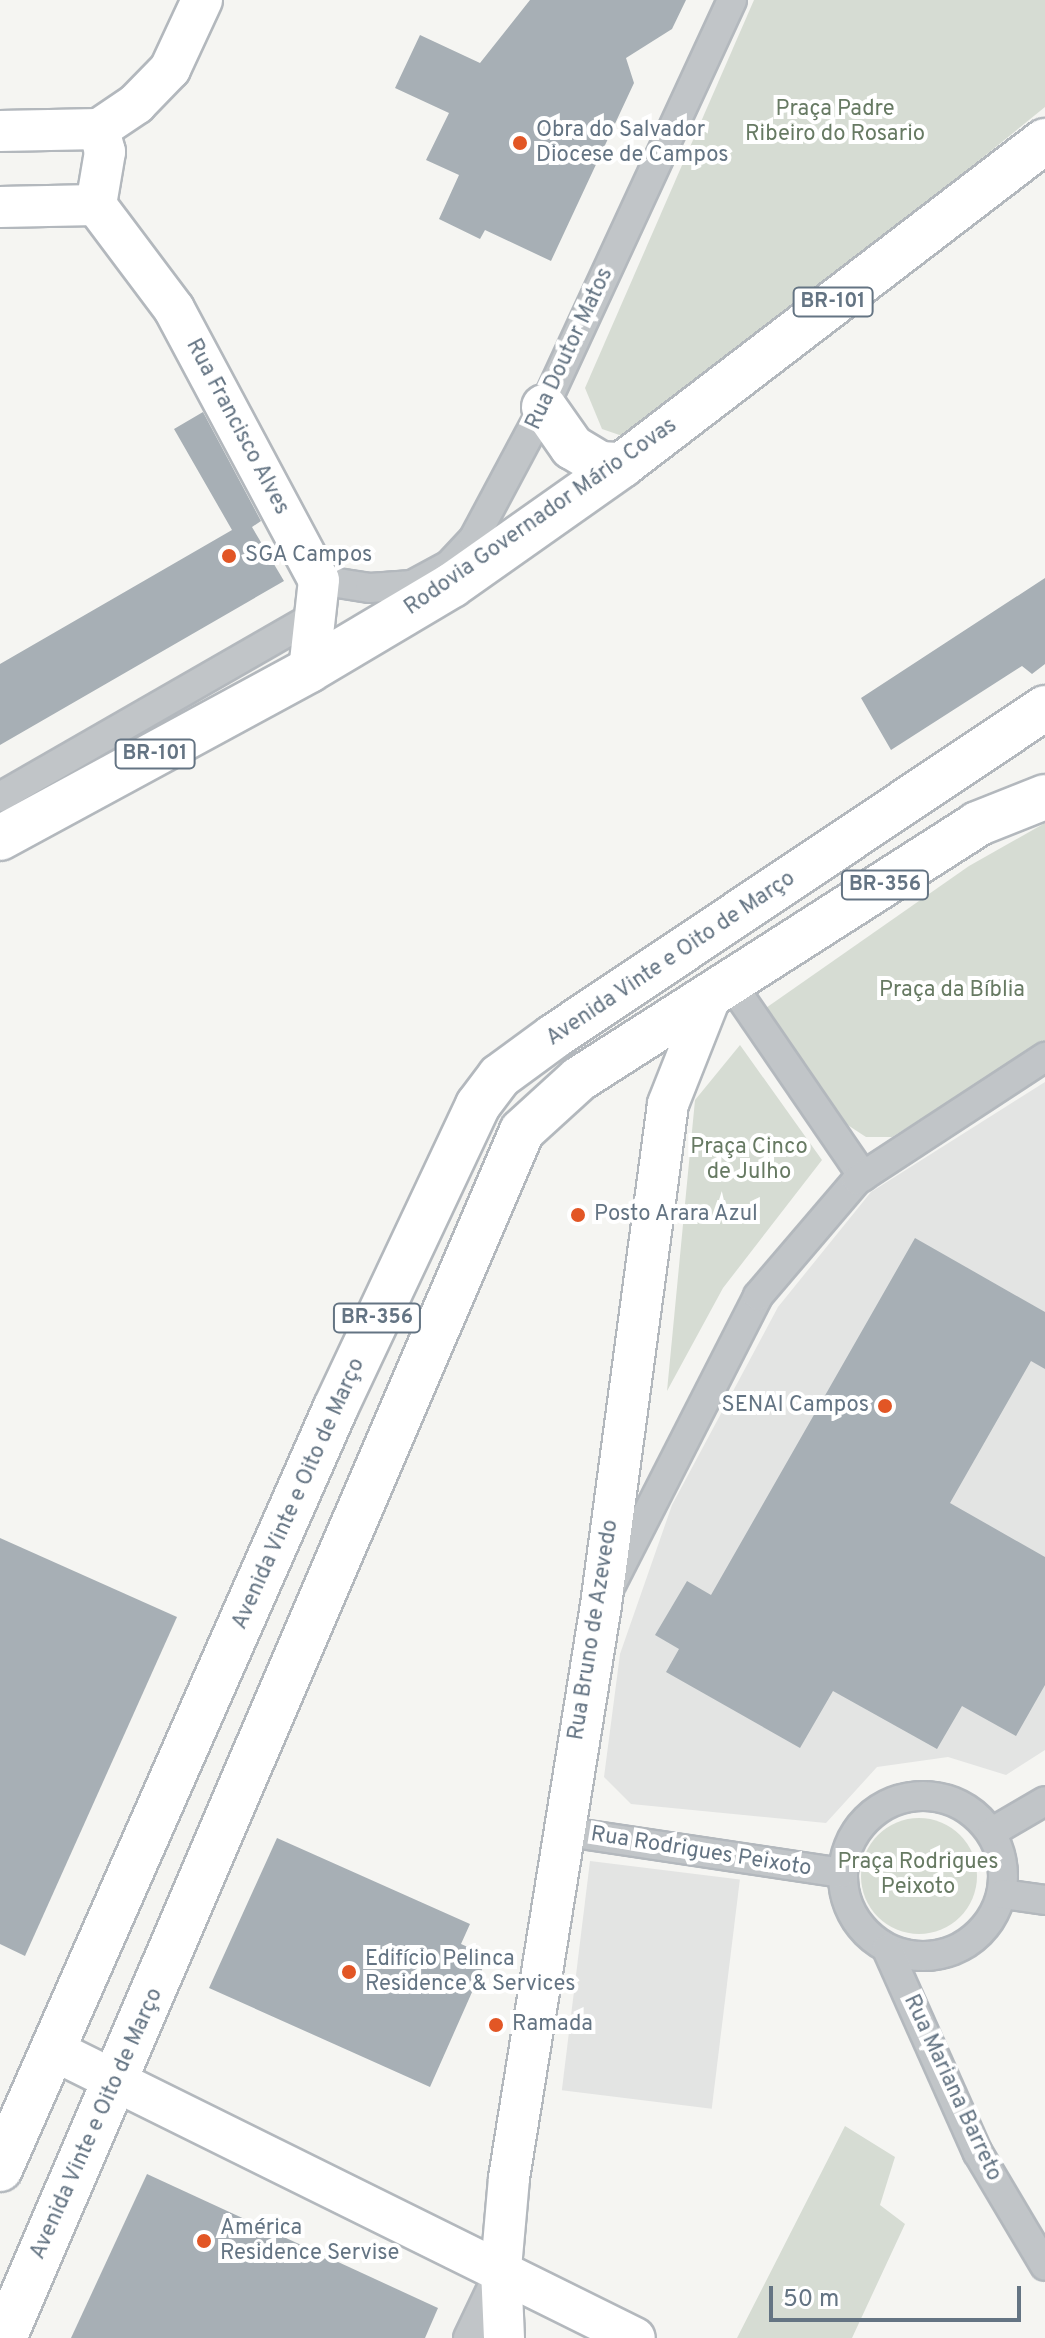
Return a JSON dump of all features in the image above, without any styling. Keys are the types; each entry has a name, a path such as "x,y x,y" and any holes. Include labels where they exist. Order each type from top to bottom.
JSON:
{"main road":[{"path":"0,131 99,129 136,104 170,69 202,0"},
{"path":"0,207 96,205 105,152 99,129"},
{"name":"Rodovia Governador Mário Covas","path":"0,838 309,670 452,585 622,465 1045,141"},
{"name":"Rua Francisco Alves","path":"96,205 174,309 318,597"},
{"path":"544,407 572,447 600,464 622,465"},
{"path":"309,670 318,597"},
{"name":"Avenida Vinte e Oito de Março","path":"0,2169 461,1132 500,1076 1045,708"},
{"name":"BR-356","path":"721,992 977,824 1045,797"},
{"name":"Avenida Vinte e Oito de Março","path":"4,2338 449,1295 522,1131 579,1079 721,992"},
{"name":"Rua Bruno de Azevedo","path":"504,2338 501,2268 509,2178 561,1831 601,1605 668,1104 721,992"},
{"path":"438,1183 413,1275 426,1290 449,1295"},
{"path":"53,2050 501,2268 635,2338"}],"street":[{"name":"Rua Doutor Matos","path":"318,597 412,585 449,565 474,538 544,407 732,0"},
{"path":"0,797 318,597"},
{"path":"721,992 863,1176"},
{"path":"601,1605 758,1296 863,1176 1045,1057"},
{"name":"Rua Rodrigues Peixoto","path":"887,1949 863,1930 846,1904 841,1873 850,1840 871,1814 902,1798 946,1800 967,1808 992,1832"},
{"path":"887,1949 923,1957 958,1949 987,1927 1003,1894 1004,1862 992,1832 1045,1801"},
{"name":"Rua Rodrigues Peixoto","path":"561,1831 841,1873"},
{"path":"1003,1894 1045,1900"},
{"name":"Rua Mariana Barreto","path":"887,1949 978,2153 1045,2266"},
{"path":"468,2338 501,2268"}],"shaded area":[{"name":"SENAI Campos","path":"1045,1082 1045,1750 1006,1775 948,1757 877,1767 826,1823 631,1804 604,1777 620,1654 672,1505 778,1307 871,1192"},
{"path":"590,1861 740,1879 712,2109 562,2090"}],"green space":[{"name":"Praça Padre Ribeiro do Rosario","path":"754,0 1045,0 1045,107 634,440 602,429 585,388"},
{"name":"Praça da Bíblia","path":"1045,823 1045,1042 892,1137 866,1137 843,1122 763,1010 969,866"},
{"name":"Praça Cinco de Julho","path":"740,1045 822,1160 723,1288 667,1391 695,1100"},
{"name":"Praça Rodrigues Peixoto","path":"919,1818 941,1823 960,1835 972,1854 977,1876 972,1898 960,1917 941,1929 919,1934 897,1929 878,1917 866,1898 861,1876 866,1854 878,1835 897,1823"},
{"path":"845,2126 895,2157 880,2205 905,2224 852,2338 737,2338"}],"building":[{"name":"Obra do Salvador Diocese de Campos","path":"530,0 686,0 672,29 626,58 634,83 551,261 485,230 480,239 439,219 459,175 426,160 449,113 395,88 420,35 480,63"},
{"name":"SGA Campos","path":"203,412 261,521 252,527 284,581 0,745 0,664 232,530 174,429"},
{"path":"1045,578 1045,664 1032,674 1022,666 891,750 861,698"},
{"path":"915,1238 1045,1312 1045,1369 1031,1361 950,1503 1045,1557 1045,1685 1016,1736 962,1706 937,1749 833,1691 800,1748 666,1672 679,1649 655,1635 687,1581 711,1595"},
{"path":"0,1538 177,1617 25,1956 0,1944"},
{"name":"Edifício Pelinca Residence & Services","path":"277,1838 470,1924 461,1944 488,1956 430,2087 209,1988"},
{"name":"América Residence Servise","path":"147,2174 438,2308 425,2338 71,2338"}],"place":[{"name":"Obra do Salvador Diocese de Campos","path":"520,143"},
{"name":"SGA Campos","path":"229,556"},
{"name":"Posto Arara Azul","path":"578,1215"},
{"name":"SENAI Campos","path":"885,1406"},
{"name":"Edifício Pelinca Residence & Services","path":"349,1972"},
{"name":"Ramada","path":"496,2025"},
{"name":"América Residence Servise","path":"204,2241"}]}
